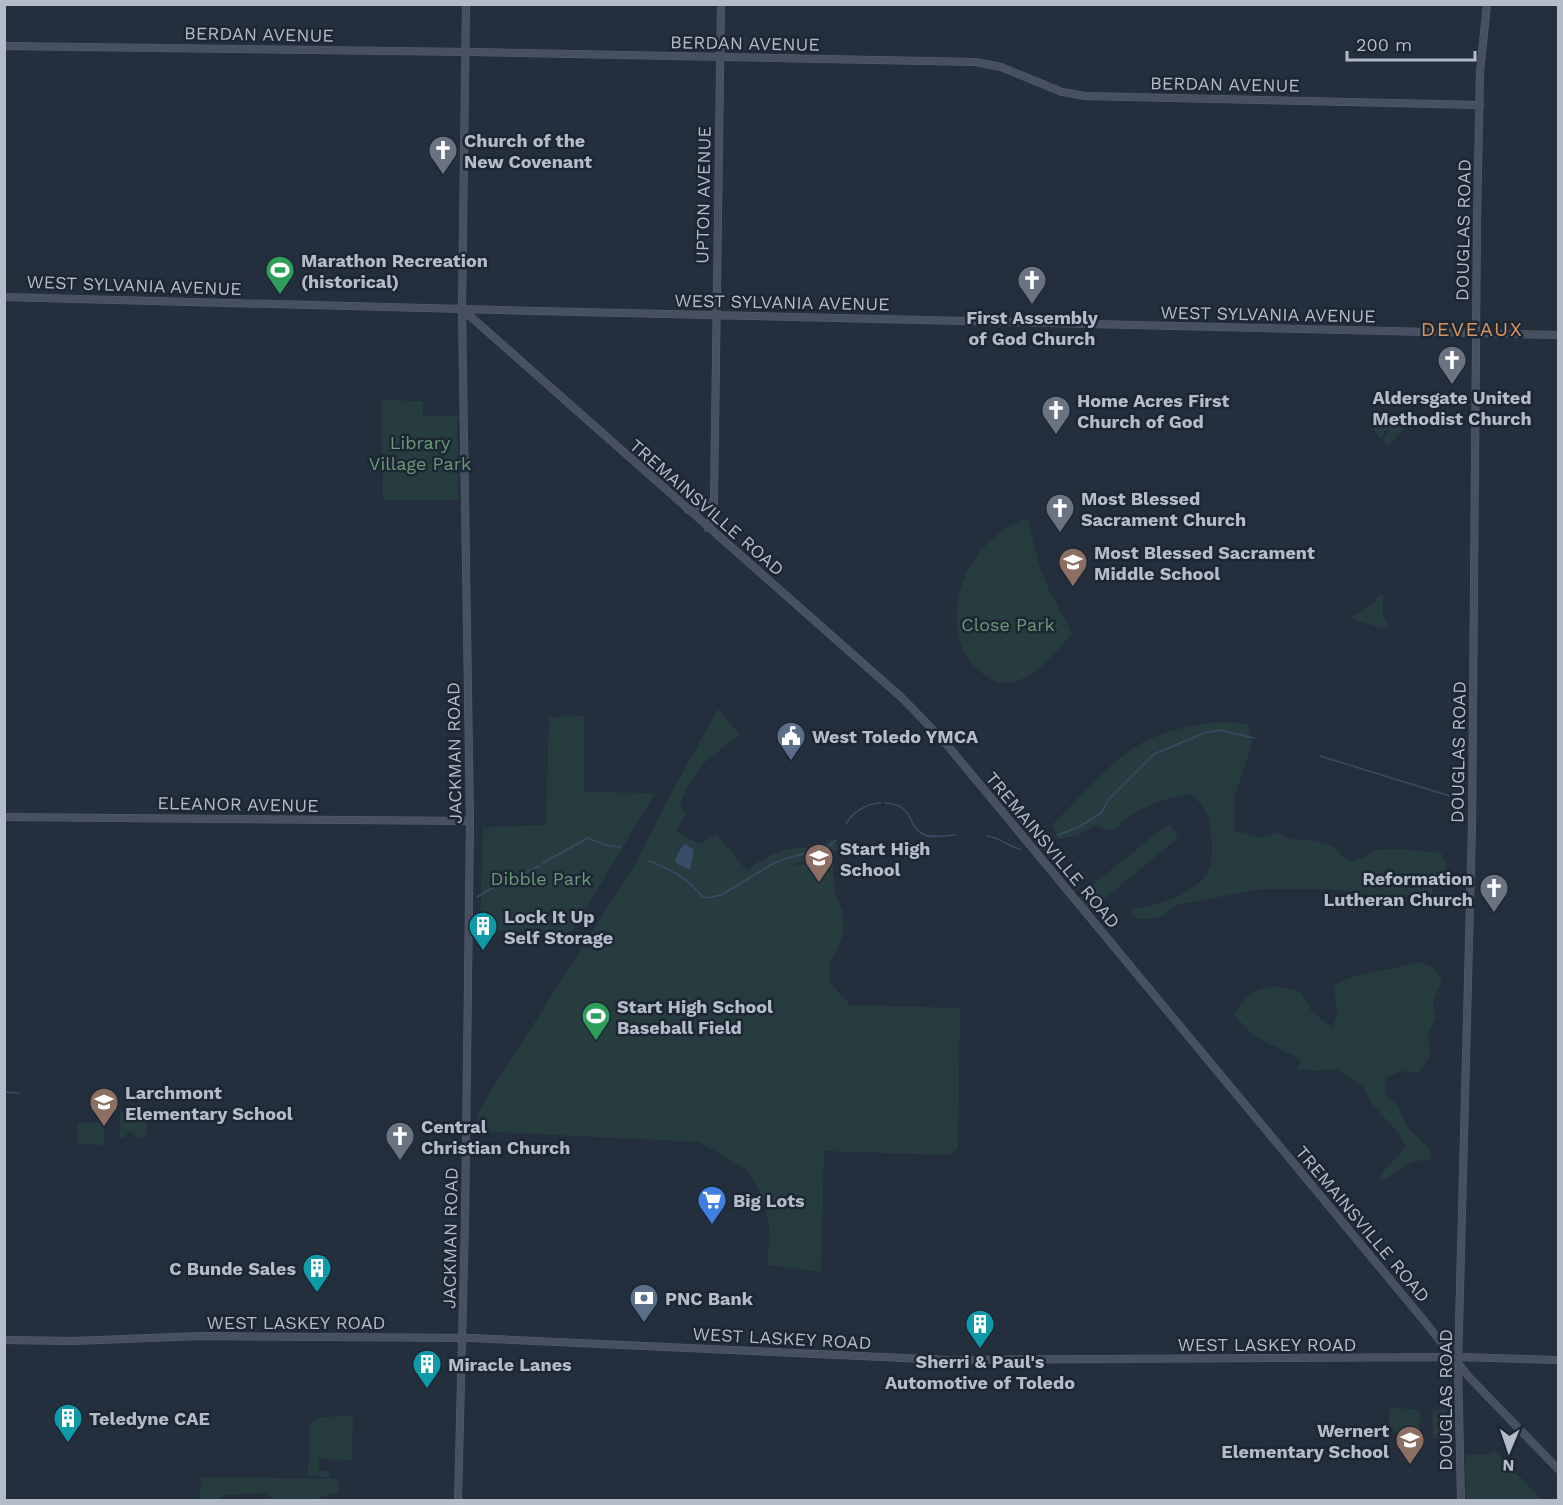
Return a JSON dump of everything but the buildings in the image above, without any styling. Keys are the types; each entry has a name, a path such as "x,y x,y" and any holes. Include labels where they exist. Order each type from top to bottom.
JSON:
{"street":[{"name":"JACKMAN ROAD","path":"458,1500 463,1338 470,821 462,309 466,4"},
{"name":"UPTON AVENUE","path":"708,528 714,510 721,4"},
{"name":"DOUGLAS ROAD","path":"1461,1500 1457,1360 1472,837 1480,66 1486,30 1487,4"},
{"name":"BERDAN AVENUE","path":"4,46 975,62 1001,67 1062,92 1085,96 1480,105"},
{"name":"WEST SYLVANIA AVENUE","path":"4,297 1558,335"},
{"name":"TREMAINSVILLE ROAD","path":"462,309 901,697 943,741 1457,1360 1558,1469"},
{"path":"688,510 704,509 714,500"},
{"name":"ELEANOR AVENUE","path":"4,816 470,821"},
{"name":"WEST LASKEY ROAD","path":"4,1340 73,1341 197,1336 463,1338 946,1360 1558,1360"}],"green space":[{"name":"Library Village Park","path":"381,400 423,401 423,416 459,416 457,422 458,495 460,500 383,500"},
{"path":"1371,422 1401,424 1403,429 1387,448 1382,440 1389,429 1381,439 1369,424"},
{"name":"Close Park","path":"1024,519 1028,521 1039,565 1048,588 1072,633 1054,654 1032,673 1017,681 1004,683 987,677 978,670 962,648 957,628 959,593 964,577 982,549 1008,527"},
{"path":"1381,594 1383,595 1383,614 1389,630 1349,618 1371,605"},
{"path":"718,709 740,735 709,758 696,774 681,802 680,807 686,813 676,831 699,844 716,833 747,871 776,853 819,845 833,839 839,849 821,859 787,867 832,860 836,896 842,910 844,931 836,952 830,960 830,982 850,1005 960,1008 958,1149 950,1155 824,1151 821,1272 768,1265 769,1223 760,1193 747,1170 699,1142 476,1131 477,1113 635,864"},
{"name":"Dibble Park","path":"584,716 584,792 655,793 571,933 480,930 483,827 546,825 549,717"},
{"path":"1226,722 1248,724 1252,744 1234,798 1235,831 1260,838 1278,833 1291,839 1310,840 1333,846 1352,861 1367,856 1375,850 1398,849 1441,853 1445,861 1447,880 1432,885 1433,893 1426,897 1377,896 1330,889 1260,889 1177,905 1163,916 1150,919 1139,919 1131,915 1132,909 1164,902 1186,892 1196,886 1209,870 1212,852 1210,826 1205,810 1199,802 1189,794 1174,797 1131,815 1109,831 1095,825 1077,836 1058,839 1052,825 1110,767 1140,744 1176,730"},
{"path":"1167,825 1171,826 1178,838 1092,909 1088,909 1078,898 1080,895"},
{"path":"1418,962 1434,968 1442,979 1433,1002 1436,1018 1428,1035 1430,1056 1418,1073 1401,1071 1386,1077 1385,1094 1398,1106 1408,1128 1430,1149 1431,1156 1430,1159 1412,1162 1390,1177 1379,1181 1381,1175 1406,1146 1398,1133 1371,1102 1364,1088 1337,1069 1315,1071 1298,1069 1300,1059 1252,1035 1234,1014 1255,991 1262,988 1279,987 1301,992 1312,1012 1332,1027 1337,1017 1334,985 1354,977"},
{"path":"120,1113 148,1114 146,1136 137,1138 132,1132 128,1132 125,1137 120,1138"},
{"path":"77,1123 105,1123 104,1145 77,1144"},
{"path":"1389,1408 1415,1409 1420,1413 1419,1437 1399,1436 1389,1428"},
{"path":"1446,1409 1448,1438 1433,1438 1432,1410"},
{"path":"353,1416 352,1460 319,1459 319,1471 329,1471 329,1477 307,1475 310,1450 309,1426 317,1417"},
{"path":"1496,1452 1542,1500 1466,1500 1466,1455 1490,1454"},
{"path":"201,1477 339,1479 339,1492 311,1500 274,1500 266,1493 223,1495 221,1500 200,1500"}],"water":[{"path":"686,844 694,850 690,870 675,862 682,847"}],"waterway":[{"path":"1058,835 1079,827 1101,813 1109,799 1154,754 1204,733 1220,730 1254,738"},
{"path":"1320,756 1463,800"},
{"path":"846,824 861,809 881,803"},
{"path":"885,803 895,804 906,811 914,826 923,834 934,837 956,835"},
{"path":"987,836 1020,849"},
{"path":"543,863 588,838 605,845 620,847"},
{"path":"649,861 678,875 706,898 721,895 774,863 827,848 836,840"},
{"path":"477,897 504,881 516,878 539,866"},
{"path":"4,1092 19,1093"}],"place":[{"name":"Church of the New Covenant","path":"443,176"},
{"name":"Marathon Recreation (historical)","path":"280,296"},
{"name":"First Assembly of God Church","path":"1032,306"},
{"name":"Aldersgate United Methodist Church","path":"1452,386"},
{"name":"Home Acres First Church of God","path":"1056,436"},
{"name":"Most Blessed Sacrament Church","path":"1060,534"},
{"name":"Most Blessed Sacrament Middle School","path":"1073,588"},
{"name":"West Toledo YMCA","path":"791,762"},
{"name":"Start High School","path":"819,884"},
{"name":"Reformation Lutheran Church","path":"1494,914"},
{"name":"Lock It Up Self Storage","path":"483,952"},
{"name":"Start High School Baseball Field","path":"596,1042"},
{"name":"Larchmont Elementary School","path":"104,1128"},
{"name":"Central Christian Church","path":"400,1162"},
{"name":"Big Lots","path":"712,1226"},
{"name":"C Bunde Sales","path":"317,1294"},
{"name":"PNC Bank","path":"644,1324"},
{"name":"Sherri & Paul's Automotive of Toledo","path":"980,1350"},
{"name":"Miracle Lanes","path":"427,1390"},
{"name":"Teledyne CAE","path":"68,1444"},
{"name":"Wernert Elementary School","path":"1410,1466"}],"district":[{"name":"DEVEAUX","path":"1472,329"}]}
